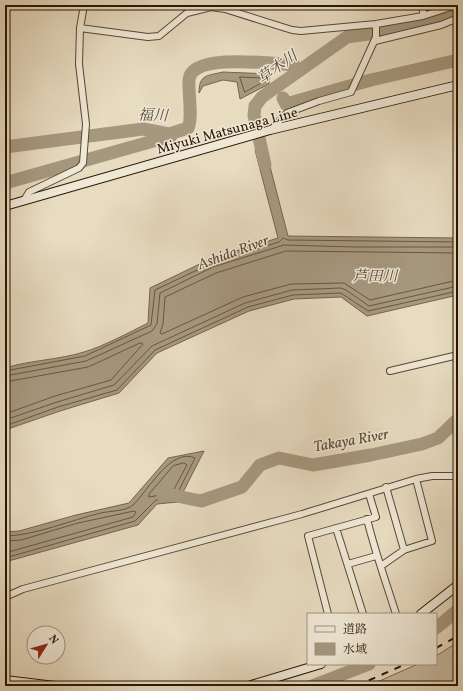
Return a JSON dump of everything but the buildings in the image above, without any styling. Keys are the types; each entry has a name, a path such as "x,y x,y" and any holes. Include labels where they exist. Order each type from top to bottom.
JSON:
{"main road":[{"name":"Miyuki Matsunaga Line","path":"5,206 270,130 458,85"},
{"path":"422,613 458,585"},
{"path":"248,686 318,665"},
{"path":"5,680 55,686"}],"street":[{"path":"24,200 29,192 79,168 84,161 86,124 79,64 80,28 84,5"},
{"path":"423,5 423,16"},
{"path":"80,28 148,37 159,36 187,13 198,7 211,6 292,30 301,31 376,26 423,16 456,5"},
{"path":"376,39 441,25 458,18"},
{"path":"270,130 287,113 351,92 376,39 376,26"},
{"path":"390,371 458,355"},
{"path":"5,597 23,589 369,494 386,487 432,476 458,476"},
{"path":"381,566 404,550 432,541 416,479"},
{"path":"386,487 404,550"},
{"path":"328,613 308,536 376,517 369,494"},
{"path":"367,519 376,556 381,566 396,613"},
{"path":"336,528 363,613"},
{"path":"348,564 376,556"}],"shaded area":[{"path":"458,642 458,686 368,686 416,665 437,665 437,655"}],"water":[{"path":"223,72 270,74 269,84 240,99 237,82 223,80 203,86 199,93 200,82 202,79 208,75"},
{"name":"芦田川","path":"265,147 288,236 458,238 458,295 367,316 341,297 294,299 249,311 157,353 119,393 5,430 5,368 25,363 74,355 116,339 148,323 150,288 210,259 278,238 255,150"},
{"path":"204,451 178,502 157,504 138,525 5,562 5,532 19,531 76,515 129,503 168,458"}],"waterway":[{"name":"草木川","path":"265,165 254,115 255,106 262,97 347,37 403,29 458,12"},
{"path":"283,98 286,104 371,80 458,60"},
{"name":"草木川","path":"5,147 143,129 169,134 188,128 190,118 189,80 193,71 203,66 218,63 253,62 294,65"},
{"name":"草木川","path":"5,183 171,136"},
{"name":"Takaya River","path":"163,496 167,494 201,501 242,487 260,465 279,458 313,465 422,444 438,438 458,419"},
{"path":"437,627 458,610"},
{"path":"312,686 366,665"}],"railway":[{"path":"437,647 458,636"},
{"path":"356,686 404,665"}],"water label":[{"name":"福川","path":"153,115"},
{"name":"Ashida River","path":"233,252"}]}
